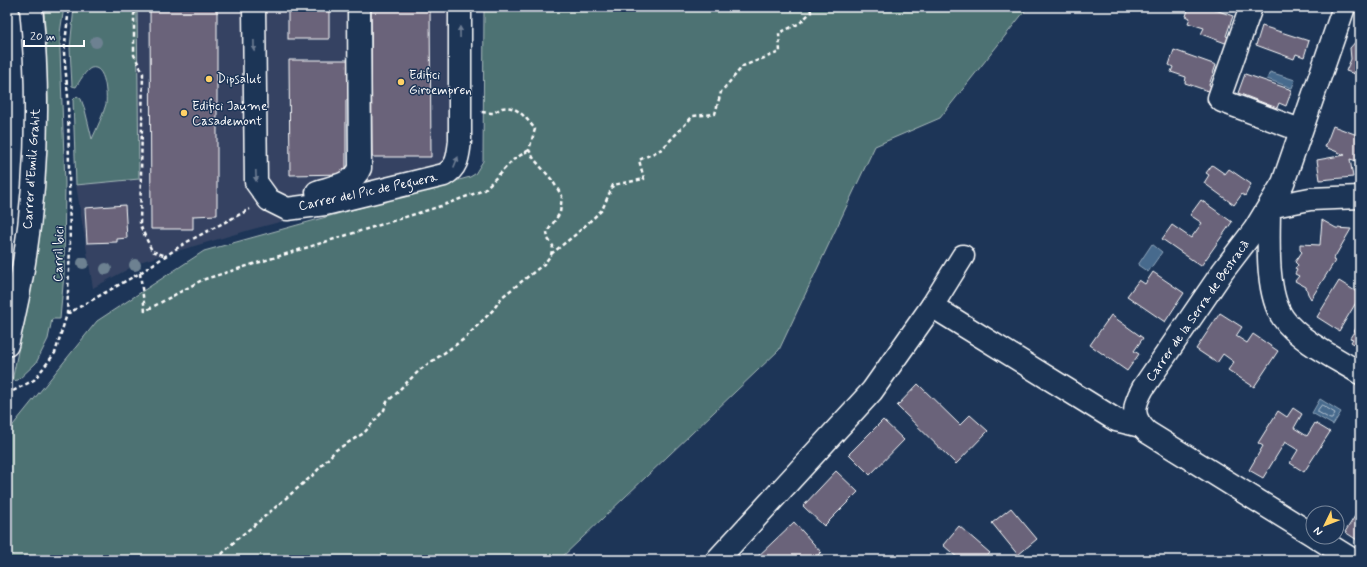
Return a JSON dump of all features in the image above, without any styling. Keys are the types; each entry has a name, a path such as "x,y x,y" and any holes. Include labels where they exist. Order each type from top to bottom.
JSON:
{"street":[{"name":"Carrer d'Emili Grahit","path":"9,337 21,279 34,180 37,93 35,42 31,7"},
{"path":"254,7 256,182 273,202 343,184 357,175 360,168 359,7"},
{"name":"Carrer del Pic de Peguera","path":"273,202 287,209 325,204 444,175 452,171 458,156 460,140 460,7"},
{"path":"1251,7 1219,98 1222,101 1300,130"},
{"name":"Carrer de la Serra de Bestracà","path":"1141,426 1136,416 1136,402 1143,388 1223,271 1256,229 1283,183 1300,130 1344,7"},
{"path":"1360,197 1310,199 1269,206 1268,237 1270,271 1275,298 1283,318 1306,340 1360,373"},
{"path":"717,560 872,391 932,306 963,256"},
{"path":"932,306 1116,420 1141,426 1147,432 1305,530"},
{"path":"1329,545 1353,560"}],"path":[{"name":"Carril bici","path":"13,391 34,380 55,353 67,314 70,248 68,96 64,53 68,7"},
{"path":"140,7 134,14 134,55 143,73 140,225 152,251 166,256"},
{"path":"218,560 219,557 237,539 313,475 336,450 364,433 384,410 387,402 401,388 422,369 464,339 480,321 493,310 502,297 544,264 551,255 602,210 613,185 644,178 639,160 662,149 693,116 715,114 721,92 743,66 780,52 779,34 800,23 811,12 810,7"},
{"path":"140,273 145,311 202,280 441,206 484,190 513,160 529,150 535,129 520,112 509,107 500,108 493,113 461,110"},
{"path":"529,150 534,159 552,180 562,196 560,212 547,232 548,239 553,246 551,255"},
{"path":"67,314 140,273 185,243 217,226 273,202"}],"shaded area":[{"path":"137,7 464,7 465,165 345,205 253,229 143,261 93,288 76,185 139,179"},
{"path":"7,16 12,68 7,70"}],"green space":[{"path":"44,7 64,7 60,33 60,51 65,183 64,274 60,319 52,319 48,339 36,363 18,380 12,381 33,277 42,212 48,99"},
{"path":"74,7 137,7 139,179 76,185 73,100 77,96 81,99 92,139 106,104 106,88 103,76 96,68 89,69 76,87 72,86 70,48"},
{"path":"484,7 1028,7 940,118 875,146 779,350 559,560 7,560 7,437 13,425 97,321 204,251 470,177 475,174 483,161"}],"water":[{"path":"1270,72 1295,80 1292,88 1267,79"},
{"path":"1152,244 1162,252 1148,272 1138,265"},
{"path":"1320,399 1341,412 1333,425 1312,413"}],"building":[{"name":"Edifici Jaume Casademont","path":"150,7 217,7 217,215 193,216 193,229 151,229"},
{"path":"288,7 329,7 329,39 288,39"},
{"name":"Edifici Giroempren","path":"371,7 430,7 431,157 372,157"},
{"path":"1189,7 1207,7 1233,16 1226,36 1230,38 1228,44 1201,34 1204,28 1188,23 1190,18 1186,16"},
{"path":"1262,26 1309,41 1304,57 1296,54 1294,59 1256,45"},
{"path":"1360,32 1360,73 1358,75 1346,71 1351,59 1350,48 1358,39"},
{"path":"1174,50 1216,65 1209,85 1213,87 1211,92 1185,83 1186,77 1171,72 1173,67 1169,65"},
{"path":"289,60 352,60 352,100 346,100 346,174 290,175"},
{"path":"1245,74 1292,90 1286,106 1279,103 1277,108 1238,93"},
{"path":"1333,126 1360,136 1360,162 1350,159 1353,177 1320,180 1317,160 1345,155 1325,147"},
{"path":"1212,165 1225,174 1229,169 1251,184 1245,196 1242,194 1234,205 1204,183 1209,175 1206,173"},
{"path":"1201,200 1232,222 1201,266 1162,239 1172,225 1191,238 1202,223 1190,215"},
{"path":"125,205 127,238 117,239 117,242 87,243 85,208"},
{"path":"1322,220 1336,228 1351,229 1333,260 1335,261 1311,299 1306,287 1295,281 1299,276 1295,274 1297,270 1295,269 1298,265 1295,262 1302,252 1300,250 1300,244 1320,245"},
{"path":"1153,272 1184,293 1165,322 1127,296 1139,280 1145,284"},
{"path":"1339,281 1360,294 1360,296 1339,331 1317,317"},
{"path":"1220,313 1242,327 1236,336 1247,343 1253,334 1278,351 1254,387 1228,370 1234,362 1223,354 1217,363 1196,349"},
{"path":"1111,315 1143,338 1134,351 1139,354 1127,371 1090,345"},
{"path":"1360,322 1360,348 1351,342 1353,339 1350,338"},
{"path":"918,384 960,425 970,415 988,431 956,464 897,406"},
{"path":"1293,408 1302,414 1294,428 1307,436 1315,423 1330,432 1304,472 1290,463 1298,450 1285,442 1263,478 1249,470 1263,446 1258,443 1278,411 1287,417"},
{"path":"883,420 904,440 870,475 849,454"},
{"path":"836,471 858,492 824,526 803,506"},
{"path":"1011,508 1037,539 1018,555 992,523"},
{"path":"1360,508 1360,542 1345,532"},
{"path":"794,522 821,552 813,560 754,560"},
{"path":"959,526 990,553 983,560 960,560 943,545"}],"place":[{"name":"Dipsalut","path":"209,79"},
{"name":"Edifici Giroempren","path":"401,82"},
{"name":"Edifici Jaume Casademont","path":"184,113"}]}
